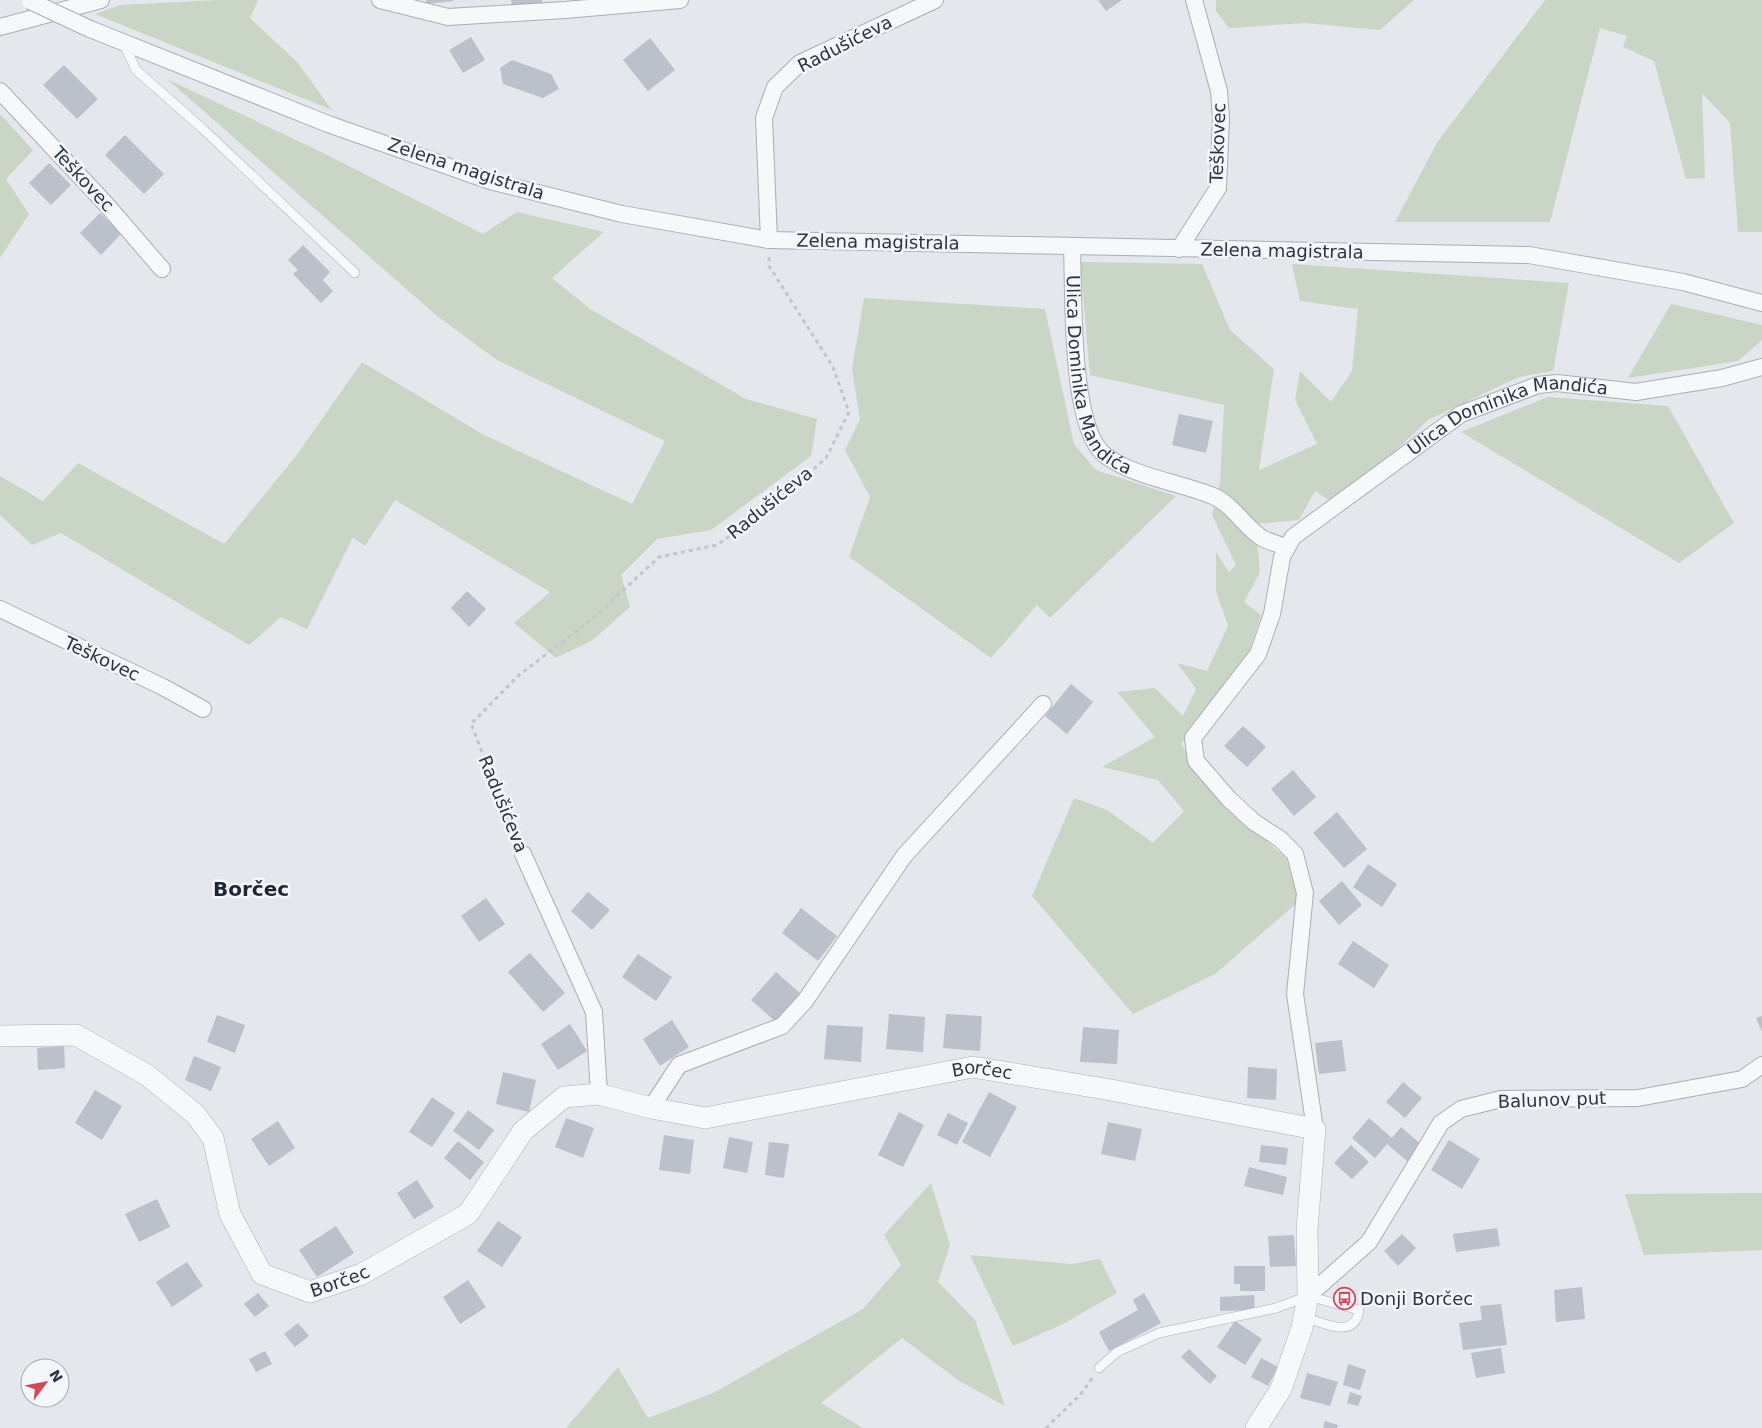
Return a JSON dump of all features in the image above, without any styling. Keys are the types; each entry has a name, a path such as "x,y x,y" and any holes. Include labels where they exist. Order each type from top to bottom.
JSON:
{"street":[{"name":"Zelena magistrala","path":"30,0 90,29 328,124 490,181 622,214 769,240 1529,255 1683,282 1762,303"},
{"path":"0,27 101,0"},
{"path":"380,0 448,17 565,10 680,0"},
{"name":"Radušićeva","path":"769,240 764,118 775,87 800,63 935,0"},
{"name":"Teškovec","path":"1178,249 1218,188 1221,118 1219,91 1194,0"},
{"name":"Teškovec","path":"0,91 106,203 162,269"},
{"name":"Ulica Dominika Mandića","path":"1072,247 1077,373 1084,419 1093,444 1106,456 1133,469 1215,497 1262,538 1287,548"},
{"name":"Ulica Dominika Mandića","path":"1256,1428 1281,1389 1304,1318 1308,1296 1307,1230 1315,1128 1295,994 1305,894 1295,854 1280,838 1254,822 1229,799 1196,761 1193,738 1258,654 1272,614 1282,557 1293,537 1461,414 1538,385 1557,383 1636,392 1722,378 1762,367"},
{"name":"Teškovec","path":"0,609 163,687 203,709"},
{"path":"651,1108 680,1065 782,1026 805,1001 904,856 1042,704"},
{"name":"Radušićeva","path":"523,854 594,1012 599,1094"},
{"name":"Borčec","path":"0,1036 76,1035 147,1075 195,1114 213,1138 230,1214 262,1274 310,1292 362,1274 468,1214 523,1131 564,1097 599,1094 651,1108 705,1118 973,1067 1111,1090 1315,1128"},
{"name":"Balunov put","path":"1308,1296 1369,1242 1441,1123 1461,1109 1502,1099 1638,1098 1742,1078 1762,1065"}],"lane":[{"path":"124,43 136,70 203,129 355,273"},
{"path":"1099,1368 1118,1352 1159,1332 1276,1308 1308,1296 1359,1310 1358,1320 1354,1324 1343,1328 1304,1318"}],"path":[{"name":"Radušićeva","path":"523,854 471,724 519,675 591,620 659,557 717,545 767,510 826,458 848,412 833,367 769,266 769,240"},
{"path":"1046,1428 1081,1394 1099,1368"}],"green space":[{"path":"258,0 250,18 298,63 332,110 95,14 120,5"},
{"path":"1216,0 1414,0 1380,30 1305,23 1229,28 1216,11"},
{"path":"1545,0 1762,0 1762,232 1738,232 1730,123 1702,93 1705,178 1686,179 1654,61 1623,47 1627,36 1600,28 1550,222 1395,222 1438,141"},
{"path":"167,79 315,149 483,234 517,212 604,232 552,278 590,309 746,399 817,419 811,456 711,530 657,539 621,575 630,607 593,640 556,658 514,623 550,592 395,500 365,546 353,537 307,629 281,617 249,645 61,533 32,545 0,515 0,476 43,501 78,463 224,544 296,456 362,362 484,435 632,504 665,441 497,360 437,316"},
{"path":"0,114 33,150 6,179 29,214 0,258"},
{"path":"1080,262 1202,264 1230,330 1274,369 1259,470 1317,444 1295,400 1300,371 1331,402 1352,371 1358,309 1300,301 1292,264 1569,283 1553,371 1519,377 1428,420 1385,461 1329,500 1315,491 1299,520 1255,524 1260,572 1244,602 1261,615 1249,652 1181,744 1195,765 1249,826 1286,858 1299,901 1215,974 1133,1014 1032,896 1074,798 1107,810 1153,843 1184,811 1158,780 1102,767 1155,737 1117,692 1155,688 1183,716 1196,689 1177,663 1207,671 1228,626 1216,591 1216,552 1229,572 1236,565 1212,515 1220,482 1224,405 1090,375"},
{"path":"864,298 1045,309 1074,444 1096,470 1176,496 1050,618 1037,605 991,658 849,557 870,497 845,450 860,419 852,369"},
{"path":"1671,304 1762,325 1762,340 1738,361 1628,378"},
{"path":"1548,397 1668,406 1734,523 1679,563 1461,432"},
{"path":"931,1183 950,1245 938,1282 975,1320 1005,1406 958,1380 902,1338 821,1403 863,1428 566,1428 618,1367 648,1418 713,1393 863,1309 901,1265 884,1235"},
{"path":"1762,1193 1762,1250 1644,1255 1625,1194"},
{"path":"970,1255 1071,1264 1100,1259 1117,1293 1063,1324 1013,1346"}],"building":[{"path":"426,0 453,0 454,1 426,4"},
{"path":"511,0 542,0 543,6 513,10"},
{"path":"1098,0 1122,0 1106,11"},
{"path":"471,37 485,60 463,73 449,50"},
{"path":"650,38 675,70 648,91 623,60"},
{"path":"512,60 551,74 559,89 543,98 503,84 500,68"},
{"path":"64,65 98,99 77,119 43,85"},
{"path":"125,135 164,174 144,194 105,155"},
{"path":"49,163 71,185 51,205 29,183"},
{"path":"100,213 121,234 101,255 80,233"},
{"path":"303,245 330,272 323,280 333,291 321,303 293,274 298,270 288,260"},
{"path":"1179,414 1213,421 1206,453 1172,445"},
{"path":"467,591 486,609 469,627 451,608"},
{"path":"1071,684 1093,702 1067,734 1045,716"},
{"path":"1243,726 1266,747 1247,767 1224,746"},
{"path":"1293,770 1316,797 1294,816 1271,789"},
{"path":"1337,812 1367,849 1344,868 1313,833"},
{"path":"1368,864 1397,884 1382,907 1353,887"},
{"path":"1342,881 1362,905 1339,925 1319,901"},
{"path":"588,892 610,910 592,930 571,911"},
{"path":"486,898 505,924 479,942 461,916"},
{"path":"801,908 837,936 818,961 782,933"},
{"path":"1353,941 1389,965 1374,988 1338,964"},
{"path":"530,953 565,993 543,1012 508,972"},
{"path":"638,954 672,977 656,1001 622,977"},
{"path":"776,972 801,994 776,1022 751,1000"},
{"path":"889,1014 925,1017 923,1052 886,1049"},
{"path":"946,1014 982,1016 980,1051 943,1048"},
{"path":"217,1015 245,1025 235,1053 207,1042"},
{"path":"1762,1016 1762,1032 1756,1018"},
{"path":"672,1020 689,1047 660,1066 643,1039"},
{"path":"570,1024 587,1051 558,1070 541,1044"},
{"path":"827,1025 863,1027 861,1062 824,1059"},
{"path":"1083,1027 1119,1030 1117,1064 1080,1062"},
{"path":"1342,1040 1346,1071 1319,1074 1315,1043"},
{"path":"64,1046 65,1068 38,1070 37,1048"},
{"path":"194,1056 221,1067 211,1091 185,1080"},
{"path":"1248,1067 1277,1069 1276,1100 1247,1098"},
{"path":"503,1072 536,1080 529,1112 496,1104"},
{"path":"1403,1082 1422,1098 1405,1118 1386,1102"},
{"path":"95,1090 122,1106 102,1140 75,1123"},
{"path":"989,1092 1017,1107 990,1157 962,1142"},
{"path":"432,1097 455,1113 432,1147 409,1132"},
{"path":"468,1110 494,1130 479,1150 453,1131"},
{"path":"899,1112 924,1125 903,1167 878,1155"},
{"path":"948,1113 968,1123 957,1145 937,1135"},
{"path":"566,1118 594,1128 583,1158 555,1147"},
{"path":"1369,1118 1392,1138 1401,1127 1423,1146 1408,1162 1387,1144 1375,1158 1352,1138"},
{"path":"278,1121 295,1148 269,1166 251,1139"},
{"path":"1108,1122 1142,1129 1135,1161 1101,1154"},
{"path":"664,1135 694,1140 690,1174 659,1170"},
{"path":"729,1137 753,1142 747,1173 723,1168"},
{"path":"1449,1140 1480,1159 1462,1189 1431,1170"},
{"path":"458,1141 484,1162 470,1180 444,1158"},
{"path":"769,1142 789,1144 784,1178 765,1175"},
{"path":"1261,1145 1288,1148 1286,1165 1259,1162"},
{"path":"1351,1145 1369,1162 1352,1179 1334,1163"},
{"path":"1249,1167 1287,1177 1283,1195 1244,1186"},
{"path":"417,1180 434,1207 414,1219 397,1193"},
{"path":"157,1199 170,1227 139,1242 125,1214"},
{"path":"498,1221 522,1237 502,1267 477,1251"},
{"path":"336,1226 354,1253 317,1277 299,1250"},
{"path":"1497,1228 1500,1246 1456,1252 1453,1234"},
{"path":"1402,1234 1416,1248 1398,1266 1384,1251"},
{"path":"1294,1235 1296,1266 1270,1267 1268,1236"},
{"path":"187,1262 203,1286 172,1307 156,1282"},
{"path":"1234,1266 1265,1266 1265,1291 1240,1291 1240,1284 1234,1284"},
{"path":"468,1280 486,1307 460,1324 443,1297"},
{"path":"1582,1287 1585,1319 1556,1322 1554,1290"},
{"path":"258,1293 269,1306 255,1317 244,1304"},
{"path":"1144,1293 1161,1323 1109,1351 1099,1332 1138,1310 1133,1300"},
{"path":"1254,1295 1255,1310 1220,1311 1220,1297"},
{"path":"1501,1304 1507,1345 1463,1350 1459,1323 1482,1320 1480,1306"},
{"path":"1235,1321 1262,1339 1245,1365 1217,1347"},
{"path":"298,1323 309,1336 295,1347 284,1334"},
{"path":"1501,1348 1505,1373 1476,1378 1471,1353"},
{"path":"1189,1349 1217,1376 1210,1384 1181,1357"},
{"path":"265,1351 272,1364 256,1372 249,1359"},
{"path":"1261,1358 1278,1367 1268,1386 1251,1377"},
{"path":"1348,1364 1366,1370 1360,1390 1343,1385"},
{"path":"1307,1373 1338,1382 1330,1406 1300,1398"},
{"path":"1350,1392 1362,1396 1358,1406 1347,1403"},
{"path":"1325,1421 1338,1425 1337,1428 1323,1428"}],"place":[{"name":"Donji Borčec","path":"1344,1299"}],"district":[{"name":"Borčec","path":"251,889"}]}
